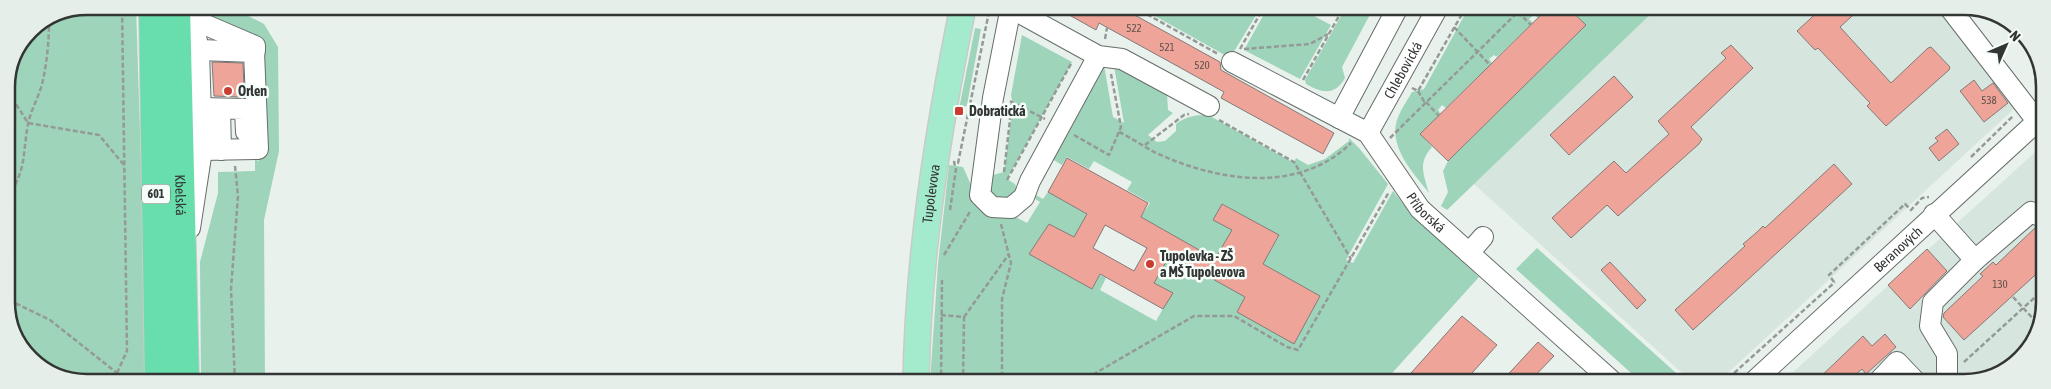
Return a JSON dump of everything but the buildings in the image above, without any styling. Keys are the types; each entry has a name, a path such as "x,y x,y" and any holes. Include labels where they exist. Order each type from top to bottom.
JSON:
{"highway":[{"name":"Kbelská","path":"153,15 159,374"},
{"name":"Kbelská","path":"185,374 182,279 186,15"}],"main road":[{"name":"Tupolevova","path":"916,374 924,246 935,154 961,15"}],"street":[{"path":"182,279 228,150 219,109 187,15"},
{"path":"194,15 255,46 258,149 228,150"},
{"path":"1009,15 993,98 980,195 992,207 1011,208 1024,197 1030,181 1103,56"},
{"path":"1025,15 1103,56 1122,60 1206,108"},
{"path":"1339,118 1394,15"},
{"name":"Chlebovická","path":"1361,136 1433,15"},
{"path":"1955,15 2024,105 2036,116"},
{"path":"199,50 254,52"},
{"name":"Příborská","path":"1236,56 1295,94 1339,118 1361,136 1420,209 1604,374"},
{"path":"219,109 228,150"},
{"name":"Beranových","path":"1765,374 1842,287 1932,206 2036,122"},
{"path":"1932,206 1975,260"},
{"path":"1947,374 1947,354 1930,326 1933,302 1975,260 2031,212 2036,214"},
{"path":"1469,253 1483,237"},
{"path":"1885,374 1897,362 1908,374"}],"path":[{"path":"15,303 50,320 117,373 127,351 122,15"},
{"path":"949,218 956,169 954,162 958,163 988,15"},
{"path":"1151,15 1236,56 1310,44 1330,32"},
{"path":"1236,56 1259,15"},
{"path":"1295,94 1340,15"},
{"path":"1418,90 1461,15"},
{"path":"1390,130 1390,139 1515,15"},
{"path":"1521,15 1531,25"},
{"path":"15,186 20,178 26,154 28,124 43,80 49,26"},
{"path":"1454,27 1490,65"},
{"path":"1107,28 1103,56 1121,127"},
{"path":"1007,180 1072,62"},
{"path":"1410,87 1418,90 1426,103 1439,116"},
{"path":"1964,164 2036,96"},
{"path":"1004,172 1012,102"},
{"path":"15,103 28,124 99,135 125,165"},
{"path":"1145,145 1184,115 1206,108 1294,162 1351,259"},
{"path":"1119,132 1161,155 1206,172 1250,179 1277,178 1300,172 1326,161 1361,136"},
{"path":"228,150 238,196 231,289 236,374"},
{"path":"1094,374 1194,316 1234,316 1286,347 1298,350 1393,185"},
{"path":"945,246 943,256 980,195"},
{"path":"1733,374 1842,287 1829,275 1905,204 1911,210 1922,198 1932,206"},
{"path":"997,207 1011,264 1002,299 1002,374"},
{"path":"963,374 964,317 1009,254"},
{"path":"941,374 943,276"},
{"path":"1953,374 2036,296"},
{"path":"2013,297 2033,319"},
{"path":"941,315 964,317"}],"shaded area":[{"path":"1650,15 1943,15 2015,108 1727,374 1683,374 1474,184"},
{"path":"2036,151 2035,312 2026,338 2012,356 1992,369 1978,373 1791,374"}],"green space":[{"path":"87,15 136,15 148,374 77,373 55,367 36,353 22,334 16,316 16,73 20,59 27,47 36,36 59,20"},
{"path":"201,15 246,15 264,24 278,47 279,151 264,220 265,374 201,374 200,262 218,193 218,172 255,171 255,159 258,161 265,155 263,55 202,18"},
{"path":"1153,15 1256,15 1230,58"},
{"path":"1264,15 1312,15 1331,25 1300,79 1244,50"},
{"path":"1342,15 1370,15 1342,67 1345,78 1341,84 1332,90 1323,91 1306,84 1305,80"},
{"path":"1465,15 1534,15 1529,19 1533,23 1497,57 1494,55 1489,59 1492,63 1446,108 1442,105 1438,110 1441,114 1421,134 1432,147 1423,163 1429,193 1405,161 1400,152 1395,134 1397,120 1412,92 1424,89"},
{"path":"1575,15 1650,15 1447,210 1441,206 1448,192 1443,171 1448,161 1586,25"},
{"path":"975,28 981,29 967,105 962,110 959,109"},
{"path":"1022,35 1072,62 1007,179 1015,184 1017,190 1010,199 998,199 992,194 988,186 993,175 1004,172 1013,105 1011,95"},
{"name":"Tupolevka - ZŠ a MŠ Tupolevova","path":"1104,65 1113,117 1124,123 1114,66 1167,94 1168,110 1173,113 1148,135 1157,142 1165,141 1176,131 1176,124 1188,117 1210,116 1294,163 1296,158 1308,165 1325,159 1349,141 1349,138 1388,184 1346,260 1353,263 1393,191 1412,215 1479,277 1391,374 931,374 938,264 949,165 963,167 976,196 1027,223 1040,202 1031,196 1036,195 1043,199 1048,192 1087,214 1074,237 1049,224 1029,254 1092,289 1100,275 1106,278 1100,290 1156,321 1172,293 1154,283 1170,255 1245,297 1237,312 1294,343 1320,296 1263,264 1252,242 1270,252 1279,236 1223,204 1214,220 1232,230 1215,259 1141,217 1150,203 1127,190 1132,182 1094,161 1089,169 1067,157 1062,165 1052,159"},
{"path":"1537,248 1677,374 1632,374 1516,269"}],"place":[{"name":"Orlen","path":"228,91"},
{"name":"Dobratická","path":"959,111"},
{"name":"Tupolevka - ZŠ a MŠ Tupolevova","path":"1150,264"}]}
